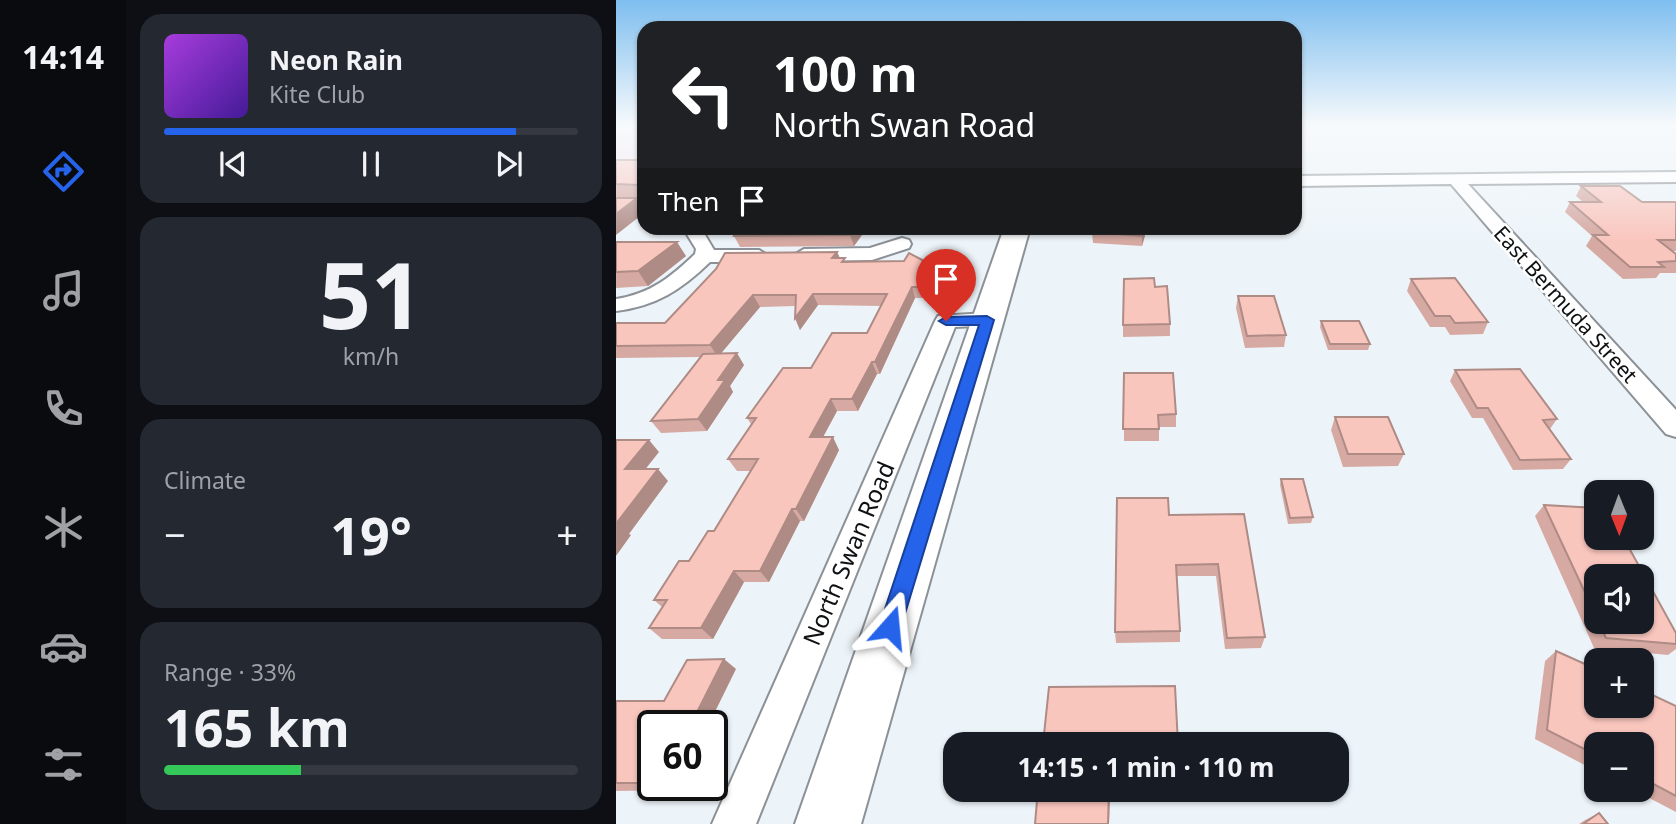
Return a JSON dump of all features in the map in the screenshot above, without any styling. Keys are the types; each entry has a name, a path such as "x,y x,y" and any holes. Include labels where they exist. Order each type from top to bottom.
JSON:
{"main road":[{"path":"828,824 1015,235"}],"street":[{"path":"1302,181 1676,177"},
{"name":"East Bermuda Street","path":"1456,180 1676,427"},
{"path":"696,235 705,249 705,256"},
{"path":"616,305 642,302 660,295 705,256 872,254 902,244"},
{"name":"North Swan Road","path":"734,824 946,321 987,320"}],"shaded area":[{"path":"616,164 637,164 637,169 616,169"}],"building":[{"path":"616,164 637,164 637,185 616,184"},
{"path":"1581,186 1620,186 1642,202 1676,202 1676,240 1658,240 1676,254 1676,261 1658,262 1664,267 1630,267 1593,235 1608,235 1570,202 1601,202"},
{"path":"616,198 637,198 616,214"},
{"path":"735,235 850,235 734,236"},
{"path":"616,242 677,242 638,271 616,272"},
{"path":"837,252 832,258 845,258 842,262 904,261 909,253 924,261 932,261 918,287 912,287 875,362 872,362 852,399 831,399 810,437 833,437 760,571 734,571 701,628 649,628 667,600 654,600 679,561 689,561 708,531 714,531 758,459 728,459 756,418 747,418 783,368 811,368 832,333 867,333 887,294 813,294 795,318 796,295 753,295 710,345 616,346 616,323 665,323 716,269 725,253"},
{"path":"1154,278 1155,287 1167,286 1170,324 1123,325 1124,279"},
{"path":"1455,278 1488,322 1455,323 1450,316 1435,316 1411,279"},
{"path":"1238,296 1274,296 1286,335 1247,336"},
{"path":"1321,321 1359,321 1370,344 1330,344"},
{"path":"737,353 718,380 725,380 698,419 651,421 703,354"},
{"path":"1520,369 1557,419 1543,420 1571,459 1520,460 1488,408 1477,408 1455,370"},
{"path":"1124,373 1173,373 1176,414 1158,415 1159,429 1123,429"},
{"path":"1335,417 1388,417 1404,454 1348,454"},
{"path":"616,440 649,440 625,469 658,469 616,524"},
{"path":"1281,479 1303,479 1313,517 1290,518"},
{"path":"1117,498 1168,498 1169,515 1244,514 1265,637 1227,638 1218,564 1176,565 1180,631 1115,632"},
{"path":"1544,505 1584,507 1584,550 1630,550 1638,564 1584,564 1584,590"},
{"path":"1654,593 1676,633 1676,644 1606,638 1604,634 1654,634"},
{"path":"1556,651 1584,664 1584,718 1654,718 1654,696 1676,706 1676,796 1654,784 1654,732 1584,732 1584,749 1547,730"},
{"path":"724,659 698,710 637,710 637,783 616,783 616,701 664,701 687,660"},
{"path":"1175,686 1177,732 1044,732 1049,687"},
{"path":"1037,802 1109,802 1108,824 1035,824"},
{"path":"1599,813 1608,824 1583,824"}],"route":[{"path":"890,627 987,320 946,321"}]}
